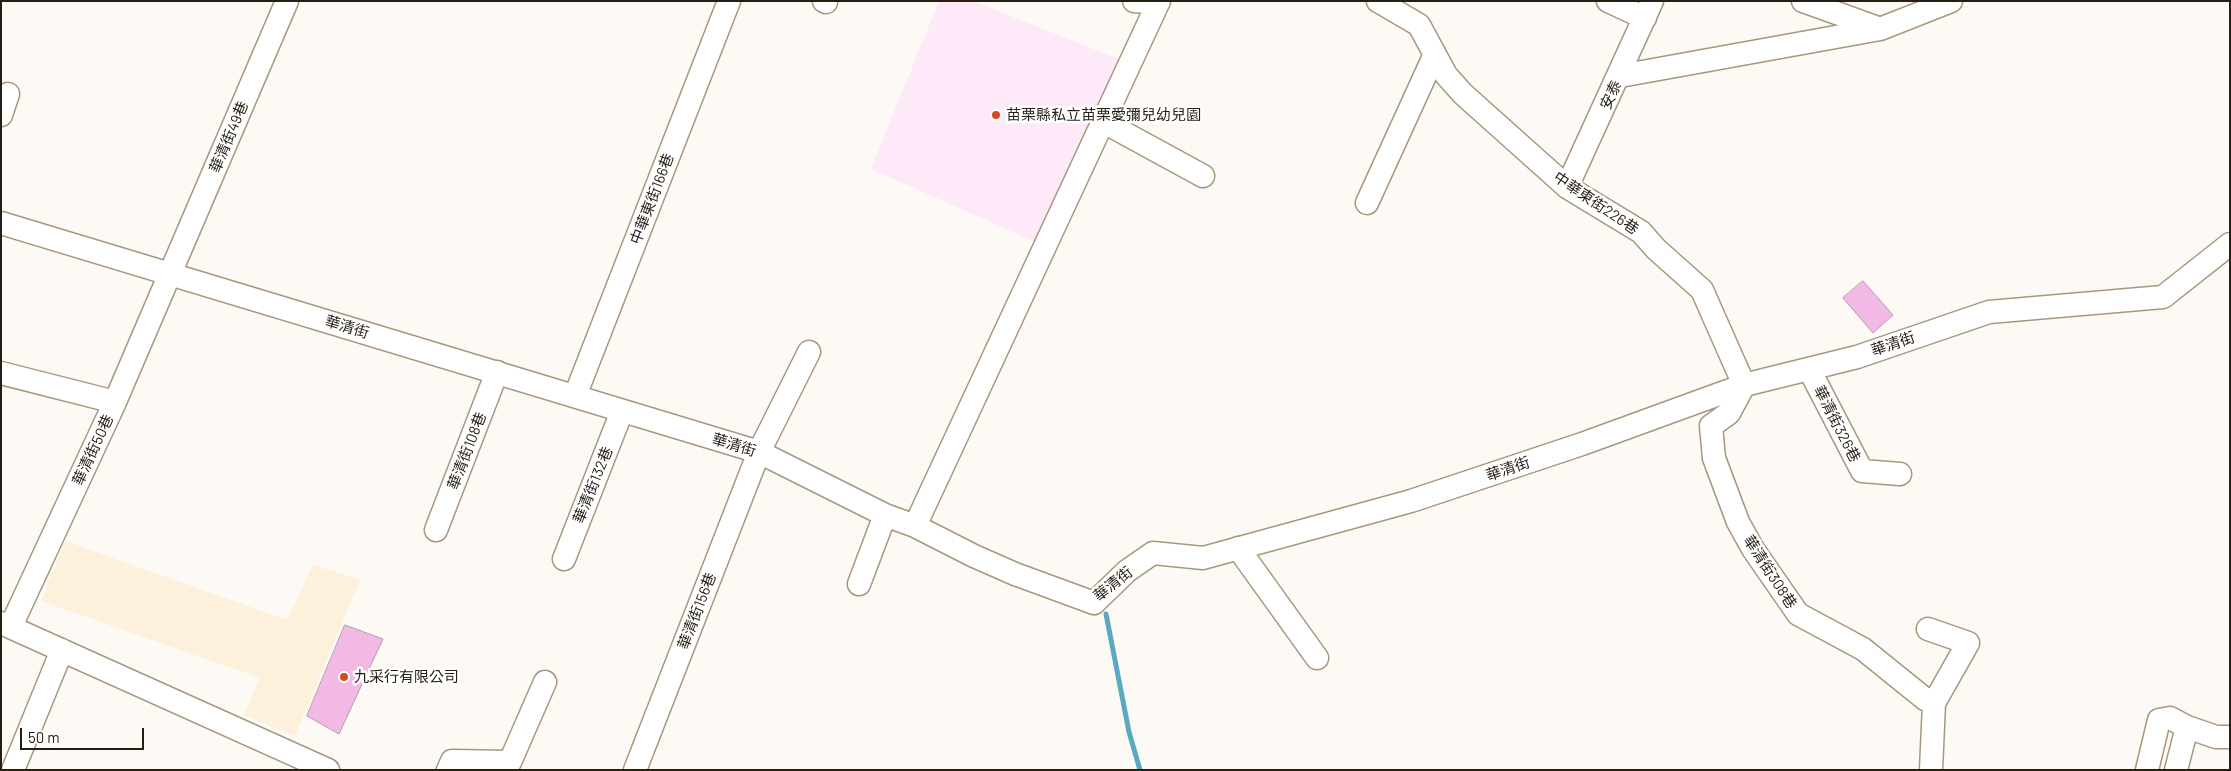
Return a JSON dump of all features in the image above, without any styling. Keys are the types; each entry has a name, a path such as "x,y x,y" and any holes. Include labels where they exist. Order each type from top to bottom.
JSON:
{"street":[{"name":"華清街49巷","path":"170,273 287,1"},
{"name":"中華東街166巷","path":"574,396 729,1"},
{"path":"915,526 1159,2 1134,1"},
{"name":"中華東街226巷","path":"1378,1 1418,25 1446,76 1463,94 1567,187 1641,232 1656,250 1702,290 1744,385"},
{"path":"1608,1 1649,9"},
{"path":"1803,1 1880,29"},
{"path":"1620,76 1880,29 1951,1"},
{"name":"安泰","path":"1567,187 1620,76 1649,9"},
{"path":"1367,203 1435,54"},
{"path":"1,115 8,94"},
{"path":"1104,122 1203,176"},
{"name":"華清街","path":"1,223 759,452 885,515 915,526 1015,574 1094,603 1127,571 1153,553 1203,558 1411,501 1592,440 1744,385 1857,357 1990,312 2163,297 2230,244"},
{"name":"華清街50巷","path":"6,624 116,402 170,273"},
{"name":"華清街156巷","path":"636,770 759,452 809,352"},
{"name":"華清街326巷","path":"1809,369 1862,471 1900,474"},
{"name":"華清街108巷","path":"436,530 497,372"},
{"path":"1,373 116,402"},
{"name":"華清街308巷","path":"1744,385 1729,413 1711,426 1714,458 1738,522 1753,549 1798,614 1862,649 1925,699 1934,703"},
{"name":"華清街132巷","path":"564,559 622,411"},
{"path":"859,584 885,515"},
{"path":"1238,548 1317,658"},
{"path":"6,624 328,770"},
{"path":"1928,629 1968,643 1934,703 1931,770"},
{"path":"13,770 62,650"},
{"path":"448,770 452,761 510,762 546,682"},
{"path":"2147,770 2159,720 2170,718 2216,737 2230,737"},
{"path":"2176,770 2187,726"}],"shaded area":[{"name":"苗栗縣私立苗栗愛彌兒幼兒園","path":"939,1 973,1 1124,61 1040,244 871,169"},
{"path":"65,541 287,620 313,565 360,580 295,736 244,715 260,678 41,601"}],"building":[{"path":"1863,281 1893,315 1873,333 1843,298"},
{"name":"九采行有限公司","path":"345,625 383,639 339,734 307,716"}],"waterway":[{"path":"1106,614 1129,732 1140,770"}],"place":[{"name":"苗栗縣私立苗栗愛彌兒幼兒園","path":"996,115"},
{"name":"九采行有限公司","path":"344,677"}]}
